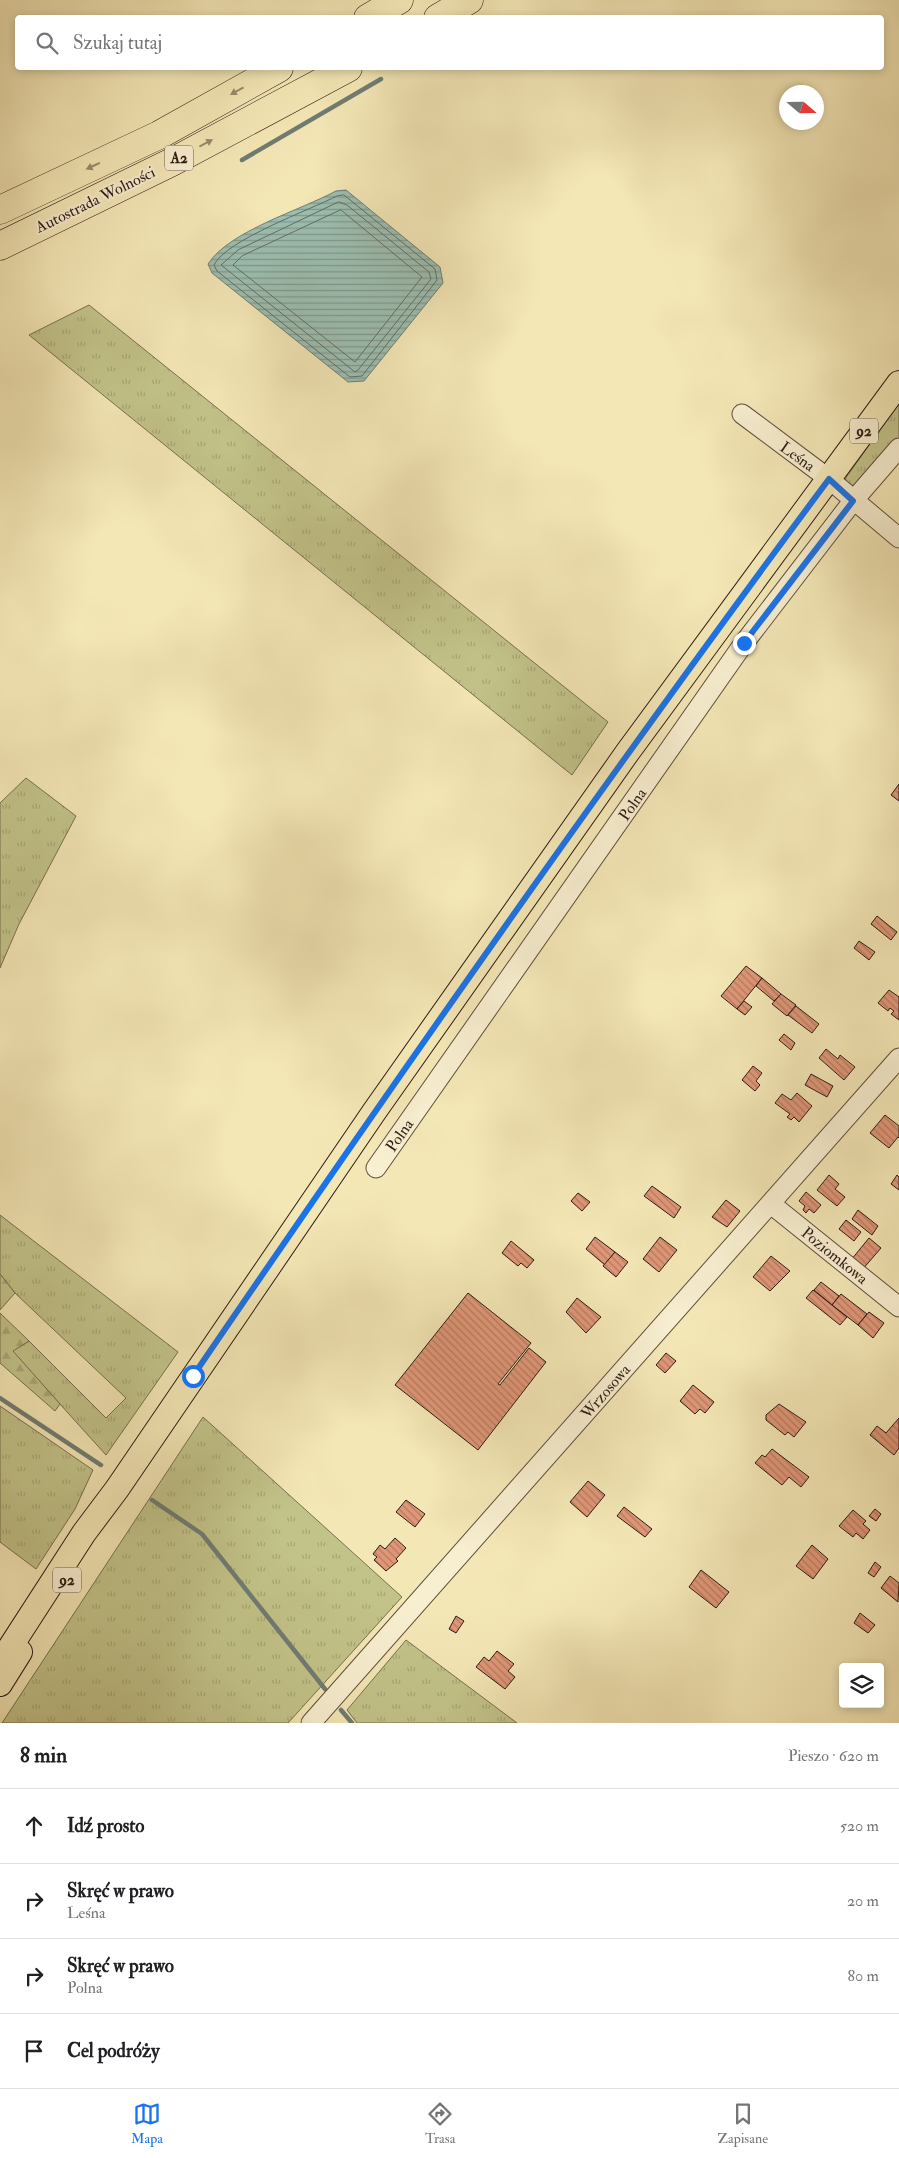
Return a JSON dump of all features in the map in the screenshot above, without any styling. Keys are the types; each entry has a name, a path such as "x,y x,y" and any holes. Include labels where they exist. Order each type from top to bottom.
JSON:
{"highway":[{"path":"373,15 399,0"},
{"path":"443,15 469,0"},
{"name":"Autostrada Wolności","path":"0,210 159,135 275,70"},
{"name":"Autostrada Wolności","path":"0,246 172,162 344,70"}],"main road":[{"name":"92","path":"0,1663 84,1533 117,1489 380,1104 627,753 899,383"},
{"name":"92","path":"0,1684 71,1574 117,1489"}],"street":[{"name":"Leśna","path":"742,414 829,479 899,538"},
{"name":"Polna","path":"376,1168 738,651 853,501 899,448"},
{"name":"Wrzosowa","path":"311,1723 899,1058"},
{"name":"Poziomkowa","path":"771,1204 899,1307"}],"green space":[{"path":"89,305 608,722 572,775 29,335"},
{"path":"899,403 899,440 855,486 849,485 845,479"},
{"path":"26,778 76,816 19,924 0,968 0,803"},
{"path":"0,1215 178,1352 106,1455 12,1351 29,1341 106,1418 126,1398 15,1293 0,1274"},
{"path":"0,1274 15,1293 0,1310"},
{"path":"0,1313 29,1341 13,1351 60,1404 55,1411 0,1363"},
{"path":"0,1406 93,1470 75,1509 36,1569 0,1542"},
{"path":"203,1417 402,1597 288,1723 2,1723"},
{"path":"406,1640 517,1723 357,1723 347,1710"}],"water":[{"path":"346,190 440,267 443,283 364,381 348,382 212,273 208,264 218,252 248,231 336,191"}],"building":[{"path":"899,784 899,801 891,795"},
{"path":"877,916 897,932 891,940 871,924"},
{"path":"859,941 875,952 869,960 854,948"},
{"path":"746,966 762,978 737,1009 721,996"},
{"path":"762,978 781,994 774,1001 756,986"},
{"path":"889,990 899,997 899,1020 891,1014 894,1011 890,1008 888,1011 878,1003"},
{"path":"781,994 796,1005 787,1016 772,1004"},
{"path":"744,1001 752,1007 745,1015 737,1009"},
{"path":"796,1006 819,1024 812,1033 788,1015"},
{"path":"784,1034 795,1043 791,1050 779,1040"},
{"path":"826,1049 838,1059 840,1055 855,1067 844,1080 819,1058"},
{"path":"753,1066 762,1073 756,1081 760,1085 755,1091 742,1080"},
{"path":"811,1074 833,1086 827,1097 805,1085"},
{"path":"797,1093 812,1106 799,1122 794,1117 791,1120 787,1117 790,1114 775,1103 782,1094 791,1100"},
{"path":"885,1115 899,1126 899,1138 889,1148 870,1133"},
{"path":"829,1175 839,1184 835,1189 845,1197 837,1206 817,1190"},
{"path":"897,1175 899,1177 899,1190 891,1184"},
{"path":"652,1186 681,1207 674,1218 644,1196"},
{"path":"806,1192 821,1205 814,1213 809,1209 806,1213 803,1210 805,1206 799,1201"},
{"path":"578,1193 590,1202 582,1211 571,1201"},
{"path":"726,1200 740,1211 727,1227 712,1217"},
{"path":"858,1210 878,1226 872,1235 852,1219"},
{"path":"846,1220 861,1232 854,1241 839,1229"},
{"path":"595,1237 615,1252 605,1265 586,1249"},
{"path":"660,1237 677,1250 659,1272 643,1259"},
{"path":"869,1238 881,1248 862,1270 851,1260"},
{"path":"511,1241 534,1260 527,1268 521,1263 518,1266 502,1253"},
{"path":"615,1252 628,1262 616,1277 603,1266"},
{"path":"771,1256 790,1271 770,1291 753,1277"},
{"path":"821,1282 839,1296 832,1305 814,1290"},
{"path":"813,1290 847,1317 840,1325 806,1298"},
{"path":"468,1293 531,1343 498,1384 500,1385 529,1348 546,1362 478,1450 395,1385"},
{"path":"841,1294 867,1314 858,1325 832,1305"},
{"path":"577,1298 601,1317 586,1333 566,1312"},
{"path":"869,1312 884,1323 873,1338 858,1325"},
{"path":"666,1353 676,1361 665,1373 656,1365"},
{"path":"693,1385 714,1402 705,1413 700,1409 695,1414 680,1401"},
{"path":"779,1404 806,1422 794,1437 788,1432 785,1435 766,1420 766,1415"},
{"path":"899,1418 899,1448 894,1455 870,1435 877,1426 886,1433"},
{"path":"772,1449 809,1477 801,1487 789,1477 782,1485 755,1463 762,1455 765,1457"},
{"path":"588,1481 605,1495 587,1517 570,1502"},
{"path":"406,1500 425,1514 415,1527 396,1512"},
{"path":"624,1507 652,1529 645,1537 617,1516"},
{"path":"875,1509 881,1514 876,1521 869,1516"},
{"path":"853,1510 866,1521 863,1524 870,1530 863,1539 856,1533 853,1537 839,1526"},
{"path":"395,1538 406,1548 396,1559 398,1561 386,1571 374,1560 377,1557 373,1554 380,1545 385,1549"},
{"path":"812,1545 828,1559 813,1579 796,1566"},
{"path":"875,1562 881,1567 874,1577 868,1573"},
{"path":"701,1570 729,1592 716,1608 689,1587"},
{"path":"890,1576 899,1583 898,1602 881,1588"},
{"path":"860,1613 875,1625 868,1633 854,1623"},
{"path":"456,1616 464,1621 456,1633 449,1629"},
{"path":"497,1651 514,1664 508,1671 515,1677 505,1689 476,1667 484,1657 489,1661"}],"waterway":[{"path":"242,160 381,79"},
{"path":"0,1398 101,1465"},
{"path":"152,1500 202,1534 325,1689"},
{"path":"341,1710 352,1723"}],"route":[{"path":"193,1376 374,1112 627,753 829,479 853,501 744,643"}]}
